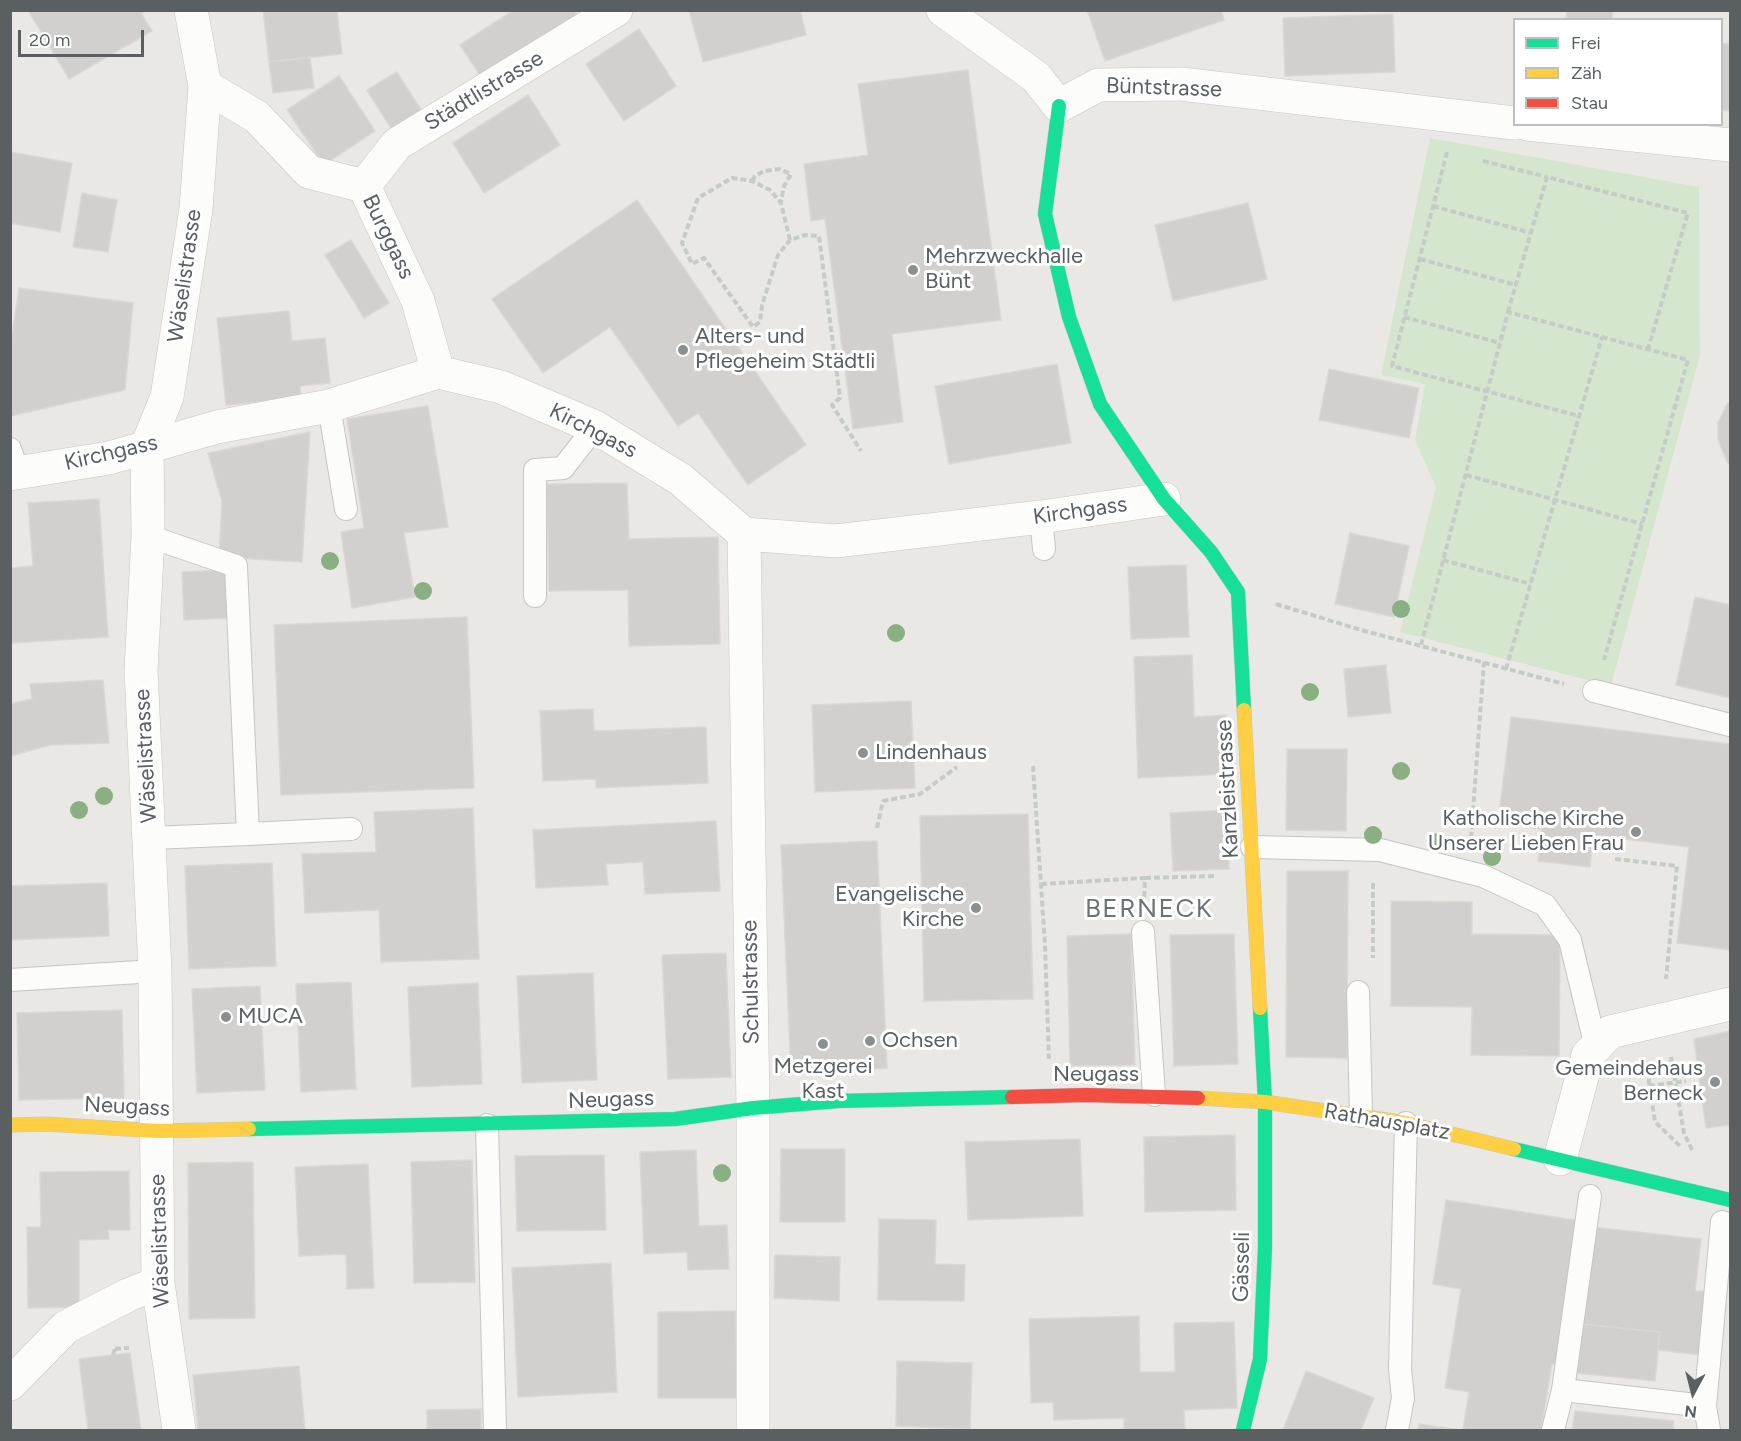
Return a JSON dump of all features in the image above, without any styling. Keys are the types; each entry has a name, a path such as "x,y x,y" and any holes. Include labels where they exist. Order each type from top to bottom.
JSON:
{"main road":[{"path":"1059,106 1045,214 1069,317 1100,404 1164,499 1211,552 1238,592"},
{"name":"Kanzleistrasse","path":"1238,592 1265,1102"},
{"name":"Neugass","path":"10,1125 45,1124 158,1131 487,1125 675,1119 753,1108 838,1101 1086,1095 1211,1098"},
{"name":"Rathausplatz","path":"1211,1098 1265,1102 1406,1123 1731,1200"},
{"name":"Gässeli","path":"1243,1431 1260,1359 1265,1247 1265,1102"}],"street":[{"path":"191,10 205,86"},
{"name":"Städtlistrasse","path":"364,186 397,144 616,10"},
{"path":"943,10 1036,77 1059,106"},
{"name":"Büntstrasse","path":"1059,106 1098,85 1181,84 1513,123"},
{"name":"Burggass","path":"205,86 257,117 309,172 364,186 418,301 438,372"},
{"name":"Wäselistrasse","path":"179,1431 158,1284 155,971 141,670 148,536 147,446 167,397 196,209 205,86"},
{"path":"1546,126 1731,145"},
{"name":"Kirchgass","path":"13,465 109,458 217,427 329,406 438,372 501,387 595,427 680,479 744,534 836,541 1041,517 1164,499"},
{"name":"Schulstrasse","path":"744,534 753,1108 753,1431"},
{"path":"1560,1159 1588,1055 1610,1032 1731,1004"},
{"path":"10,1384 66,1328 128,1295 158,1284"}],"lane":[{"path":"329,406 346,508"},
{"path":"535,596 535,470 563,468 595,427"},
{"path":"1041,517 1044,549"},
{"path":"148,536 236,566 248,834"},
{"path":"1594,692 1731,725"},
{"path":"150,838 351,829"},
{"path":"1252,847 1373,850 1483,876 1545,905 1570,940 1596,1047"},
{"path":"1143,932 1154,1095"},
{"path":"10,980 155,971"},
{"path":"1358,992 1361,1116"},
{"path":"1397,1431 1403,1398 1400,1369 1406,1123"},
{"path":"487,1125 495,1431"},
{"path":"1553,1431 1563,1390 1590,1196"},
{"path":"1709,1431 1705,1406 1722,1222"},
{"path":"1563,1390 1705,1406"}],"path":[{"path":"1458,155 1447,152 1392,366 1579,416"},
{"path":"1480,160 1688,213 1648,350"},
{"path":"752,182 755,176 764,171 779,169 791,174 784,186 781,203 789,240"},
{"path":"1421,645 1500,343 1547,177"},
{"path":"781,203 770,190 752,182 732,178 698,198 682,243 692,264 704,258 753,327 760,322 762,305 778,255 789,240 805,235 819,236 840,398 832,405 861,451"},
{"path":"1433,206 1531,233"},
{"path":"1420,258 1516,285"},
{"path":"1509,312 1688,360 1601,668"},
{"path":"1404,317 1500,343"},
{"path":"1506,669 1602,337"},
{"path":"1466,475 1642,524"},
{"path":"1443,560 1531,584"},
{"path":"1238,592 1360,630 1594,692"},
{"path":"1468,872 1484,662"},
{"path":"877,828 883,801 920,794 957,766"},
{"path":"1033,766 1049,1070"},
{"path":"1373,850 1373,958"},
{"path":"1615,859 1677,866 1667,1017 1643,1045 1655,1122 1692,1157"},
{"path":"1041,884 1254,875"},
{"path":"1143,932 1145,878"},
{"path":"1670,1056 1684,1133"},
{"path":"1649,1086 1686,1081"}],"green space":[{"path":"1430,138 1699,187 1700,355 1611,686 1400,632 1436,487 1415,440 1425,384 1381,375"}],"building":[{"path":"28,10 146,10 141,13 152,31 69,79"},
{"path":"263,10 337,10 342,54 269,62"},
{"path":"514,10 574,10 577,15 481,77 460,45"},
{"path":"689,10 800,10 806,35 703,62"},
{"path":"1087,10 1221,10 1224,20 1105,61"},
{"path":"1567,10 1613,10 1612,18 1566,18"},
{"path":"1393,14 1395,72 1285,76 1283,18"},
{"path":"639,29 676,86 624,121 586,64"},
{"path":"1723,43 1730,44 1730,111 1723,110"},
{"path":"310,57 314,88 273,93 269,62"},
{"name":"Mehrzweckhalle Bünt","path":"968,70 1001,320 892,334 903,422 853,429 825,219 811,221 804,164 868,155 858,84"},
{"path":"397,72 422,111 392,130 367,90"},
{"path":"339,76 375,131 324,165 287,110"},
{"path":"528,95 560,145 484,193 453,143"},
{"path":"10,152 72,163 60,232 10,223"},
{"path":"82,193 117,200 108,252 73,247"},
{"name":"Alters- und Pflegeheim Städtli","path":"637,200 806,445 748,485 698,413 678,426 610,327 543,373 492,299"},
{"path":"1248,203 1267,279 1173,301 1155,225"},
{"path":"351,240 389,303 364,318 325,255"},
{"path":"19,288 133,303 125,390 10,416 10,350"},
{"path":"289,311 292,341 325,338 330,383 300,386 301,398 226,405 217,318"},
{"path":"1057,364 1071,443 949,464 935,386"},
{"path":"1329,369 1419,388 1409,438 1319,420"},
{"path":"1730,402 1730,465 1718,440 1718,423"},
{"path":"428,406 448,527 404,533 415,597 352,608 341,532 364,528 347,419"},
{"path":"310,432 302,562 219,557 222,501 208,453"},
{"path":"627,483 629,539 718,537 720,644 629,646 628,590 549,591 547,484"},
{"path":"99,499 108,637 10,643 10,568 33,566 28,503"},
{"path":"1350,533 1409,546 1394,617 1335,604"},
{"path":"1186,565 1189,637 1131,639 1128,567"},
{"path":"228,570 231,618 184,620 182,572"},
{"path":"1695,597 1730,605 1730,698 1676,685"},
{"path":"467,617 474,788 281,795 274,625"},
{"path":"1192,655 1194,717 1226,715 1229,774 1138,778 1134,657"},
{"path":"1386,665 1391,713 1348,717 1344,669"},
{"path":"103,680 109,743 51,745 10,756 10,704 32,699 30,684"},
{"name":"Lindenhaus","path":"911,701 915,788 815,792 812,705"},
{"path":"593,709 594,731 706,727 708,783 596,788 596,779 543,781 540,711"},
{"name":"Katholische Kirche Unserer Lieben Frau","path":"1511,717 1730,744 1730,950 1677,943 1689,847 1593,835 1590,867 1538,861 1542,829 1498,823"},
{"path":"1287,749 1347,749 1346,831 1286,830"},
{"path":"473,808 479,959 381,962 379,910 305,913 302,854 376,852 374,812"},
{"path":"1226,810 1229,869 1173,871 1170,813"},
{"name":"Evangelische Kirche","path":"1028,814 1033,999 924,1001 920,816"},
{"path":"716,821 720,891 645,894 643,862 606,864 608,885 536,888 533,830"},
{"path":"877,841 887,1068 791,1075 781,845"},
{"path":"272,863 276,966 189,969 185,866"},
{"path":"1287,871 1348,871 1347,1058 1286,1057"},
{"path":"107,883 109,936 10,940 10,886"},
{"path":"1391,901 1472,902 1472,934 1560,935 1559,1056 1471,1055 1472,1007 1391,1006"},
{"path":"1131,934 1135,1065 1070,1066 1067,936"},
{"path":"1234,934 1238,1064 1174,1066 1170,935"},
{"path":"726,953 731,1077 668,1079 662,955"},
{"path":"593,973 597,1080 522,1083 517,976"},
{"path":"351,982 356,1089 301,1092 296,984"},
{"path":"478,983 482,1084 412,1087 408,987"},
{"path":"260,986 265,1090 197,1093 192,989"},
{"path":"122,1010 124,1098 19,1100 17,1013"},
{"name":"Gemeindehaus Berneck","path":"1730,1031 1730,1125 1706,1128 1694,1039"},
{"path":"1235,1135 1236,1210 1145,1212 1144,1137"},
{"path":"1080,1139 1083,1216 968,1220 965,1142"},
{"path":"781,1149 845,1149 845,1222 780,1222"},
{"path":"696,1150 699,1226 727,1225 729,1269 688,1270 687,1252 644,1254 640,1152"},
{"path":"604,1155 606,1230 517,1231 515,1156"},
{"path":"472,1160 475,1282 414,1283 411,1162"},
{"path":"253,1162 255,1318 189,1319 188,1163"},
{"path":"368,1164 374,1288 347,1289 346,1254 299,1256 295,1167"},
{"path":"129,1171 130,1230 108,1230 109,1239 79,1240 79,1307 28,1308 27,1227 41,1227 40,1172"},
{"path":"1446,1200 1581,1221 1558,1365 1552,1364 1541,1430 1463,1430 1469,1392 1445,1388 1461,1289 1433,1284"},
{"path":"879,1219 936,1220 935,1264 965,1265 964,1301 878,1300"},
{"path":"1592,1227 1701,1239 1695,1291 1708,1291 1701,1355 1658,1350 1660,1332 1581,1324"},
{"path":"775,1255 840,1257 839,1301 774,1298"},
{"path":"611,1263 617,1392 518,1397 512,1268"},
{"path":"736,1311 737,1398 658,1398 658,1312"},
{"path":"1139,1316 1140,1372 1175,1372 1174,1323 1234,1322 1237,1408 1184,1410 1185,1430 1124,1430 1124,1418 1054,1420 1053,1402 1031,1403 1029,1319"},
{"path":"1581,1324 1660,1332 1655,1381 1576,1373"},
{"path":"130,1353 141,1430 88,1430 79,1359"},
{"path":"897,1361 972,1363 970,1429 896,1426"},
{"path":"299,1366 305,1430 198,1430 193,1375"},
{"path":"1306,1371 1374,1398 1361,1430 1283,1430"},
{"path":"481,1409 481,1430 427,1430 427,1410"},
{"path":"1575,1411 1674,1421 1673,1430 1572,1430"},
{"path":"1419,1424 1459,1430 1418,1430"}],"traffic: fast":[{"path":"1059,106 1045,214 1069,317 1100,404 1164,499 1211,552 1238,592 1244,710"},
{"path":"1243,1430 1260,1359 1265,1247 1265,1102 1260,1008"},
{"path":"249,1129 675,1119 753,1108 838,1101 1012,1097"},
{"path":"1514,1149 1730,1200"}],"traffic: slow":[{"path":"1244,710 1260,1008"},
{"path":"1198,1098 1265,1102 1406,1123 1514,1149"},
{"path":"10,1125 45,1124 158,1131 249,1129"}],"traffic: jam":[{"path":"1012,1097 1086,1095 1198,1098"}],"place":[{"name":"Mehrzweckhalle Bünt","path":"913,270"},
{"name":"Alters- und Pflegeheim Städtli","path":"683,350"},
{"name":"Lindenhaus","path":"863,753"},
{"name":"Katholische Kirche Unserer Lieben Frau","path":"1636,832"},
{"name":"Evangelische Kirche","path":"976,908"},
{"name":"MUCA","path":"226,1017"},
{"name":"Ochsen","path":"870,1041"},
{"name":"Metzgerei Kast","path":"823,1044"},
{"name":"Gemeindehaus Berneck","path":"1715,1082"}],"district":[{"name":"BERNECK","path":"1149,909"}]}
